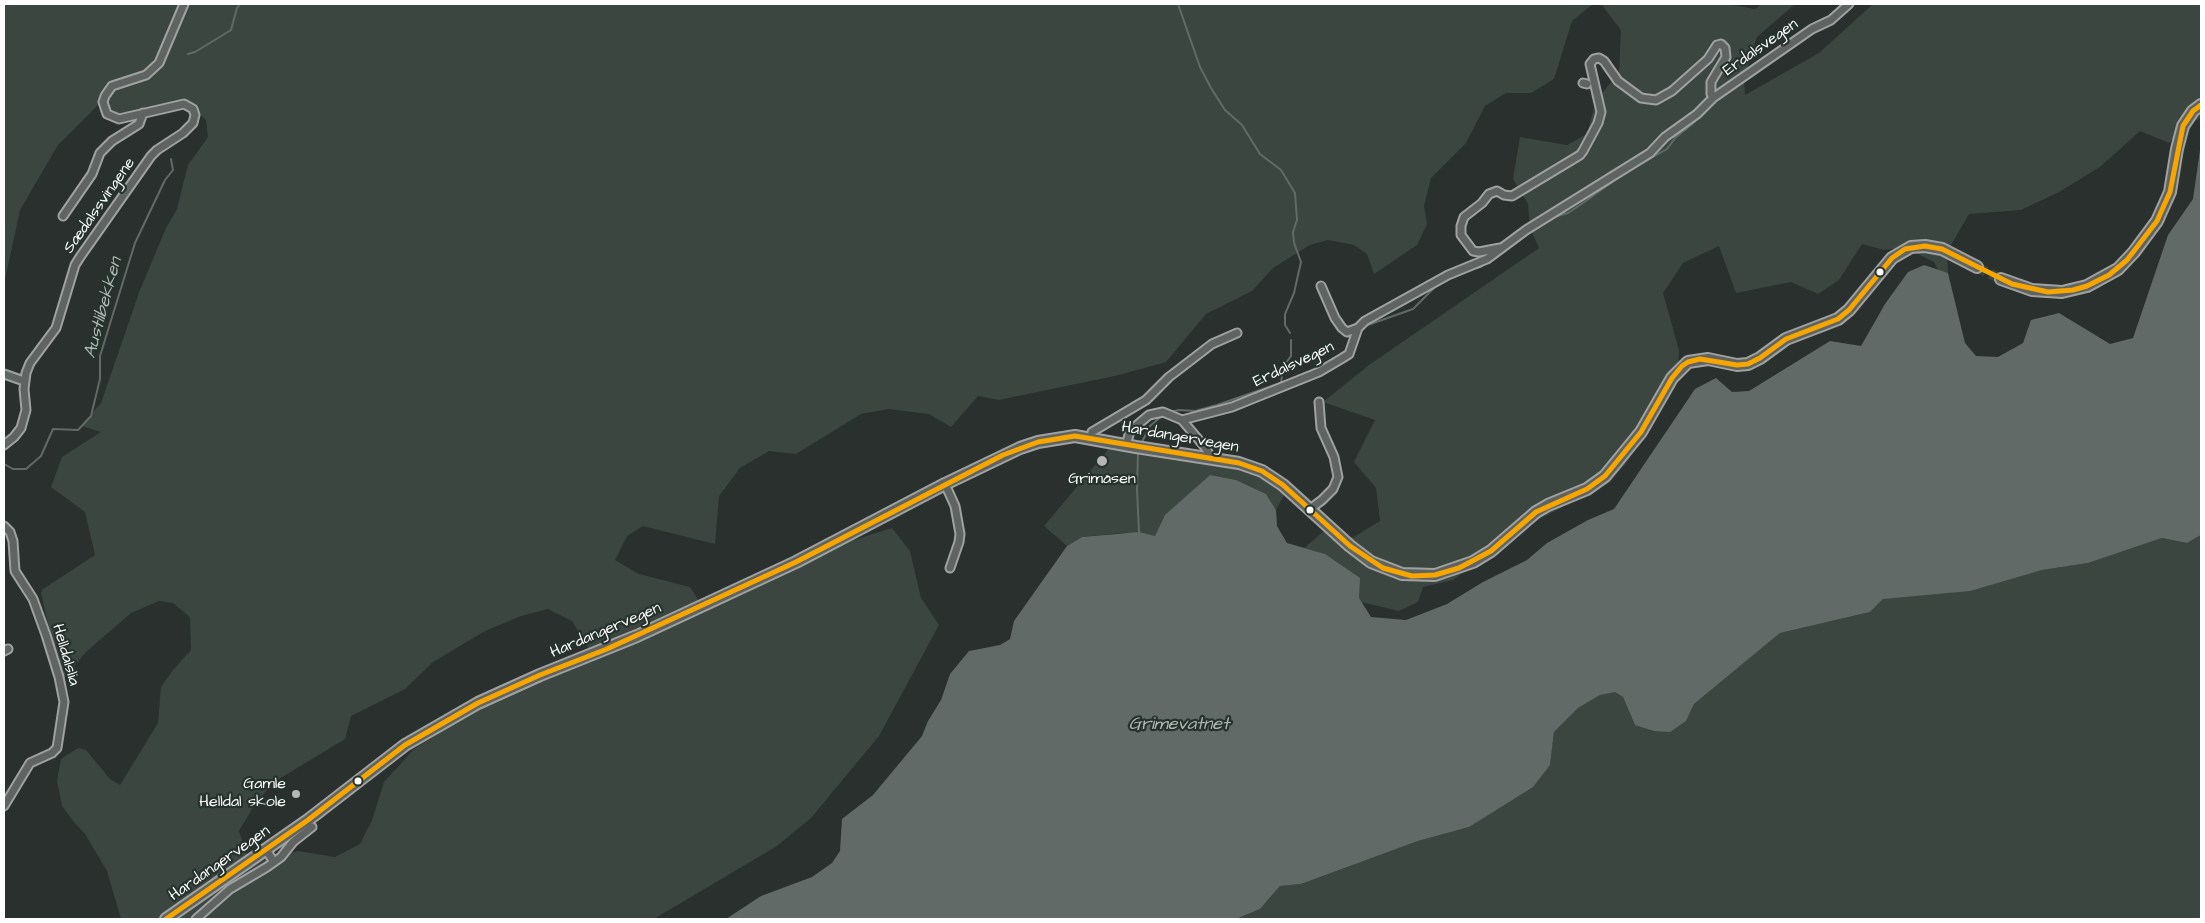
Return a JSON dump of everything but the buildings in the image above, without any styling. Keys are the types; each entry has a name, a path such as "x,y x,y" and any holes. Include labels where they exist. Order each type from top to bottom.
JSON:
{"main road":[{"path":"2001,279 2024,289 2062,292 2087,286 2118,269 2134,252 2157,221 2170,192 2183,126 2193,111 2201,105"},
{"name":"Hardangervegen","path":"166,919 329,805 405,745 478,704 540,675 645,632 796,562 945,484 1038,442 1075,436 1239,463 1262,471 1283,485 1350,546 1382,568 1412,576 1435,575 1459,568 1492,551 1542,509 1587,489 1606,476 1640,432 1672,378 1688,362 1708,359 1737,365 1748,364 1760,358 1786,339 1822,327 1838,319 1850,310 1892,258 1911,247 1925,246 1942,249 1977,268"}],"street":[{"name":"Sædalssvingene","path":"4,445 14,437 24,420 26,410 24,381 30,363 56,328 75,266 80,257 151,156 190,127 194,115 193,109 184,104 128,118 112,117 104,109 105,96 112,86 136,80 153,70 164,54 184,4"},
{"name":"Erdalsvegen","path":"1182,420 1232,408 1319,372 1349,354 1358,328 1371,318 1448,275 1487,259 1526,230 1650,153 1665,137 1688,121 1713,98 1812,29 1831,20 1849,4"},
{"name":"Erdalsvegen","path":"1500,248 1496,247 1485,252 1473,251 1461,235 1464,217 1482,203 1489,194 1497,191 1504,195 1512,196 1580,155 1598,123 1600,112 1590,64 1594,59 1599,58 1604,61 1615,79 1641,98 1656,100 1672,91 1708,59 1717,45 1721,44 1725,48 1726,57 1712,82 1711,94 1713,98"},
{"name":"Sædalssvingene","path":"63,216 92,174 100,153 112,141 139,124 143,113"},
{"path":"1321,286 1335,318 1342,328 1347,332 1358,328"},
{"name":"Hardangervegen","path":"1091,438 1092,432 1146,400 1169,377 1212,344 1237,333"},
{"path":"4,374 24,381"},
{"path":"1310,509 1333,489 1338,477 1334,457 1321,428 1319,402"},
{"path":"1136,447 1130,431 1149,415 1158,412 1171,414 1182,420 1204,446 1209,458"},
{"path":"945,484 955,506 960,534 960,542 950,568"},
{"name":"Helldalslia","path":"4,526 10,532 13,541 15,571 32,596 46,635 59,677 64,702 57,748 52,753 30,763 4,806"},
{"path":"196,919 230,889 274,862 293,842 312,827"},
{"path":"266,850 274,862"}],"shaded area":[{"path":"4,4 1593,4 1572,21 1554,79 1531,93 1506,93 1485,106 1466,143 1431,178 1424,206 1427,224 1417,245 1374,274 1367,254 1354,245 1328,240 1310,245 1273,268 1252,291 1206,314 1166,362 1119,375 999,400 978,396 951,427 929,414 889,409 861,414 796,454 769,451 740,468 719,496 715,544 643,526 627,536 615,560 639,574 690,587 702,606 835,546 892,528 910,551 921,598 939,625 879,736 811,818 777,846 654,919 121,919 107,871 85,834 62,806 57,781 61,759 78,748 86,750 110,779 120,785 158,723 161,687 191,650 190,617 173,603 159,601 131,613 86,652 64,678 58,667 41,593 43,589 95,555 85,512 51,487 62,457 101,432 81,426 101,403 140,290 166,228 177,209 188,165 208,137 206,120 189,105 117,119 103,112 102,101 58,145 20,210 4,284","holes":["548,609 572,621 591,653 468,711 437,735 414,749 384,782 372,820 360,844 335,857 298,851 250,863 239,831 255,804 274,782 345,739 351,716 405,689 433,662 485,631 521,616"]},
{"path":"1601,4 1728,4 1755,9 1761,4 1795,4 1757,37 1744,78 1745,95 1819,53 1873,4 2201,4 2201,118 2187,125 2169,143 2140,131 2100,167 2059,192 2021,210 1969,214 1947,252 1948,273 1938,270 1934,262 1904,247 1884,250 1862,244 1839,280 1818,294 1791,282 1736,293 1719,246 1683,263 1663,293 1679,350 1678,371 1628,461 1609,483 1532,523 1453,580 1423,587 1418,602 1399,611 1361,602 1325,554 1304,548 1330,526 1347,541 1380,521 1376,488 1354,462 1375,420 1323,402 1369,365 1539,248 1530,228 1528,204 1513,179 1520,137 1567,145 1587,134 1596,100 1619,73 1621,30"},
{"path":"1111,446 1237,466 1263,476 1285,493 1276,510 1266,494 1236,480 1210,475 1166,515 1155,536 1120,533 1082,537 1067,546 1044,526"},
{"path":"2201,535 2201,919 1236,919 1260,909 1280,886 1301,884 1418,841 1469,827 1550,765 1554,732 1578,708 1600,695 1615,691 1623,697 1635,725 1686,721 1694,704 1780,633 1870,612 1883,599 2088,563 2162,538 2187,543"}],"water":[{"name":"Grimevatnet","path":"2201,143 2201,535 2187,543 2162,538 2088,563 2042,570 1970,591 1883,599 1870,612 1780,633 1694,704 1686,721 1670,732 1654,731 1635,725 1623,697 1615,692 1600,695 1578,708 1554,732 1550,765 1533,787 1469,827 1418,841 1301,884 1280,886 1260,909 1236,919 726,919 761,896 812,877 832,863 840,851 842,819 873,795 922,736 928,721 941,700 950,674 969,651 1000,645 1010,639 1014,621 1067,546 1082,537 1139,532 1155,536 1165,515 1210,475 1236,480 1266,494 1276,510 1277,526 1287,543 1325,554 1360,578 1359,598 1371,617 1406,620 1447,604 1483,582 1527,560 1547,543 1588,520 1614,509 1695,389 1716,378 1732,392 1749,391 1830,341 1861,346 1885,304 1908,272 1924,265 1948,273 1965,343 1976,356 1998,357 2023,343 2031,320 2059,313 2110,344 2133,338 2168,235 2193,199"}],"waterway":[{"name":"Austlibekken","path":"188,54 195,52 231,30 237,8 240,4"},
{"path":"1178,4 1200,67 1211,88 1225,110 1242,125 1260,154 1281,170 1295,193 1297,220 1293,232 1294,243 1301,262 1294,293 1285,314 1285,325 1290,333"},
{"path":"1825,20 1843,4"},
{"path":"1525,235 1554,217 1568,213 1626,172 1667,149 1676,137 1721,96"},
{"name":"Austlibekken","path":"4,464 13,469 26,469 41,456 53,429 78,430 91,416 100,379 100,356 135,243 165,180 173,170 171,159"},
{"path":"1469,270 1481,267 1487,262"},
{"path":"1359,334 1365,326 1413,309 1437,285"},
{"path":"1281,383 1283,367 1291,356 1291,340"},
{"path":"1170,412 1179,410 1195,411 1289,380"},
{"path":"1141,444 1150,426 1163,415"},
{"path":"1138,451 1139,532"}],"tunnel":[{"path":"1977,267 2001,279"}],"transit line":[{"path":"166,919 308,820 405,745 478,703 540,675 607,649 796,562 1003,455 1038,442 1075,436 1239,463 1262,471 1283,485 1350,546 1383,568 1412,576 1435,575 1459,568 1491,551 1536,512 1587,489 1605,476 1641,432 1672,378 1682,366 1688,362 1700,359 1737,365 1748,364 1760,358 1786,339 1838,319 1849,310 1892,258 1905,249 1925,246 1942,249 2012,284 2048,292 2073,290 2087,286 2109,275 2127,260 2157,221 2170,192 2183,126 2193,111 2201,105"}],"place":[{"name":"Grimåsen","path":"1102,461"},
{"name":"Gamle Helldal skole","path":"296,794"}]}
